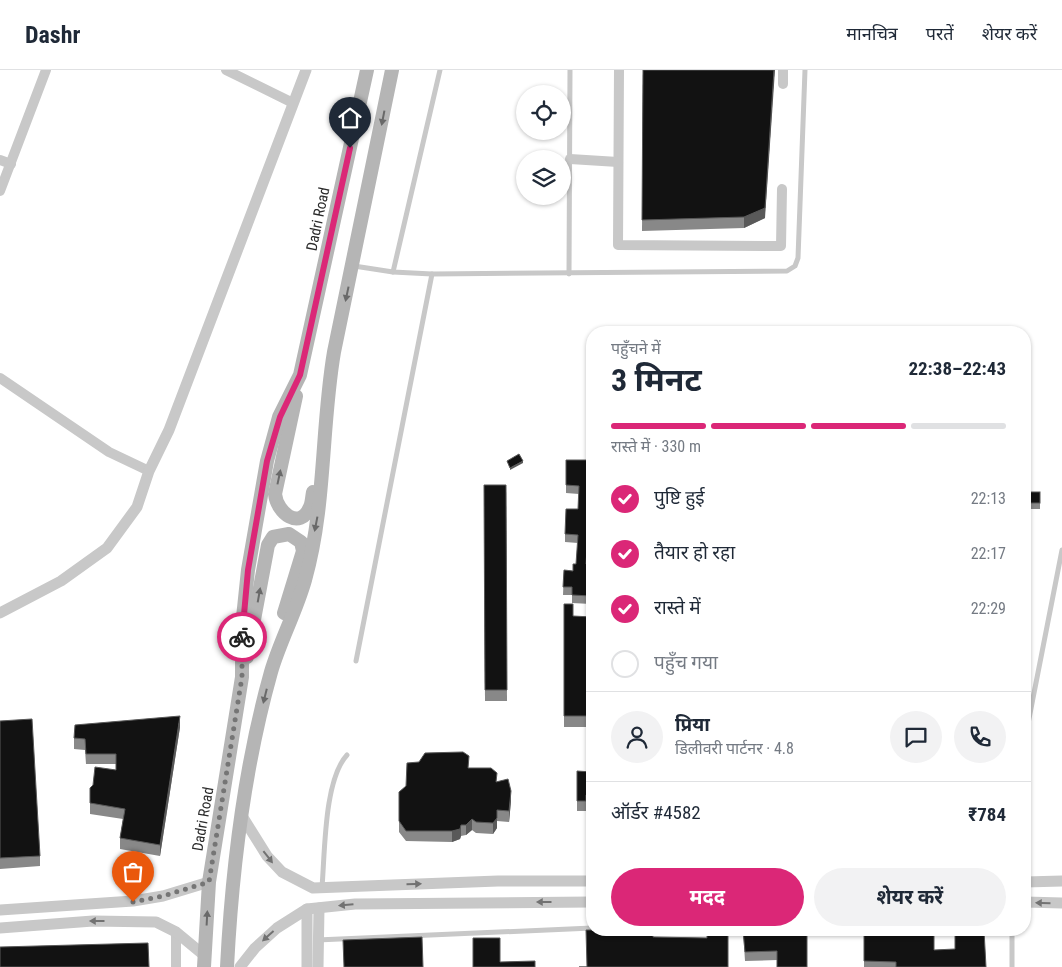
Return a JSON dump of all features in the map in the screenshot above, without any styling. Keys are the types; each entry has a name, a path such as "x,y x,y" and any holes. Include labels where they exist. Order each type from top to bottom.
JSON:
{"main road":[{"name":"Dadri Road","path":"366,70 275,494 276,503 283,514 292,519 303,516 310,508 327,392 392,70"},
{"name":"Dadri Road","path":"242,677 242,627 248,570 267,461 280,417 300,375"},
{"name":"Dadri Road","path":"271,671 305,580 319,510 326,439 327,392"},
{"name":"Dadri Road","path":"205,961 209,882 242,677 255,623 268,546 272,537 289,534 301,542 303,551 282,616 242,816 234,874 227,967"}],"street":[{"path":"0,191 46,70"},
{"path":"226,70 293,103"},
{"path":"0,613 61,581 107,548 137,507 150,471 169,430 306,70"},
{"path":"619,70 618,245 781,246 782,189"},
{"path":"783,84 784,70"},
{"path":"571,159 618,162"},
{"path":"0,160 11,164"},
{"path":"0,378 109,452 150,471"},
{"path":"242,816 267,856 282,872 313,888 498,881 586,881"},
{"path":"1031,882 1062,881"},
{"path":"0,910 133,902 163,896 209,882"},
{"path":"381,886 381,904"},
{"path":"240,967 255,948 277,928 313,908 381,904 586,902"},
{"path":"1031,902 1062,903"},
{"path":"307,967 312,940 313,908"},
{"path":"0,928 93,920 156,922 176,932 205,961"},
{"path":"176,932 176,967"},
{"path":"312,940 318,967"}],"lane":[{"path":"393,272 440,70"},
{"path":"570,70 570,150"},
{"path":"353,266 393,272 432,274 777,273 787,271 795,266 798,258 805,70"},
{"path":"570,205 570,274"},
{"path":"356,661 432,274"},
{"path":"1031,708 1062,550"},
{"path":"322,888 332,782 340,763 347,755"},
{"path":"312,940 586,928"},
{"path":"1012,936 1012,967"}],"building":[{"path":"643,70 774,70 765,208 744,217 642,220"},
{"path":"519,454 523,461 510,468 507,461"},
{"path":"566,460 586,460 586,596 572,595 572,587 563,587 564,570 573,571 573,564 576,564 578,535 565,534 566,509 578,509 579,486 566,485"},
{"path":"484,485 506,485 507,690 485,690"},
{"path":"1031,492 1040,492 1040,503 1031,503"},
{"path":"564,604 573,604 573,616 586,617 586,716 564,716"},
{"path":"180,716 160,845 120,838 125,809 90,803 90,788 93,785 95,767 116,770 116,754 86,754 85,739 74,738 75,725"},
{"path":"32,719 40,856 0,858 0,721"},
{"path":"463,752 469,756 468,768 491,768 497,773 496,782 508,779 511,791 509,811 497,810 497,818 493,823 476,822 472,819 466,825 461,825 460,829 452,831 406,831 399,821 399,792 406,786 407,763 419,762 425,753"},
{"path":"577,771 586,772 586,801 577,801"},
{"path":"586,936 707,938 707,936 728,936 728,967 587,967"},
{"path":"744,936 807,936 807,967 777,967 777,951 745,952"},
{"path":"864,936 934,936 934,950 955,949 955,936 984,936 986,967 896,967 896,962 864,961"},
{"path":"422,937 423,967 344,967 343,940"},
{"path":"473,938 500,938 500,962 535,961 535,967 473,967"},
{"path":"148,943 149,967 0,967 0,947"}],"way so far":[{"path":"133,902 163,896 209,882 218,820 232,751 242,677 242,637"}],"route":[{"path":"242,637 248,570 267,461 280,417 300,375 350,148"}]}
